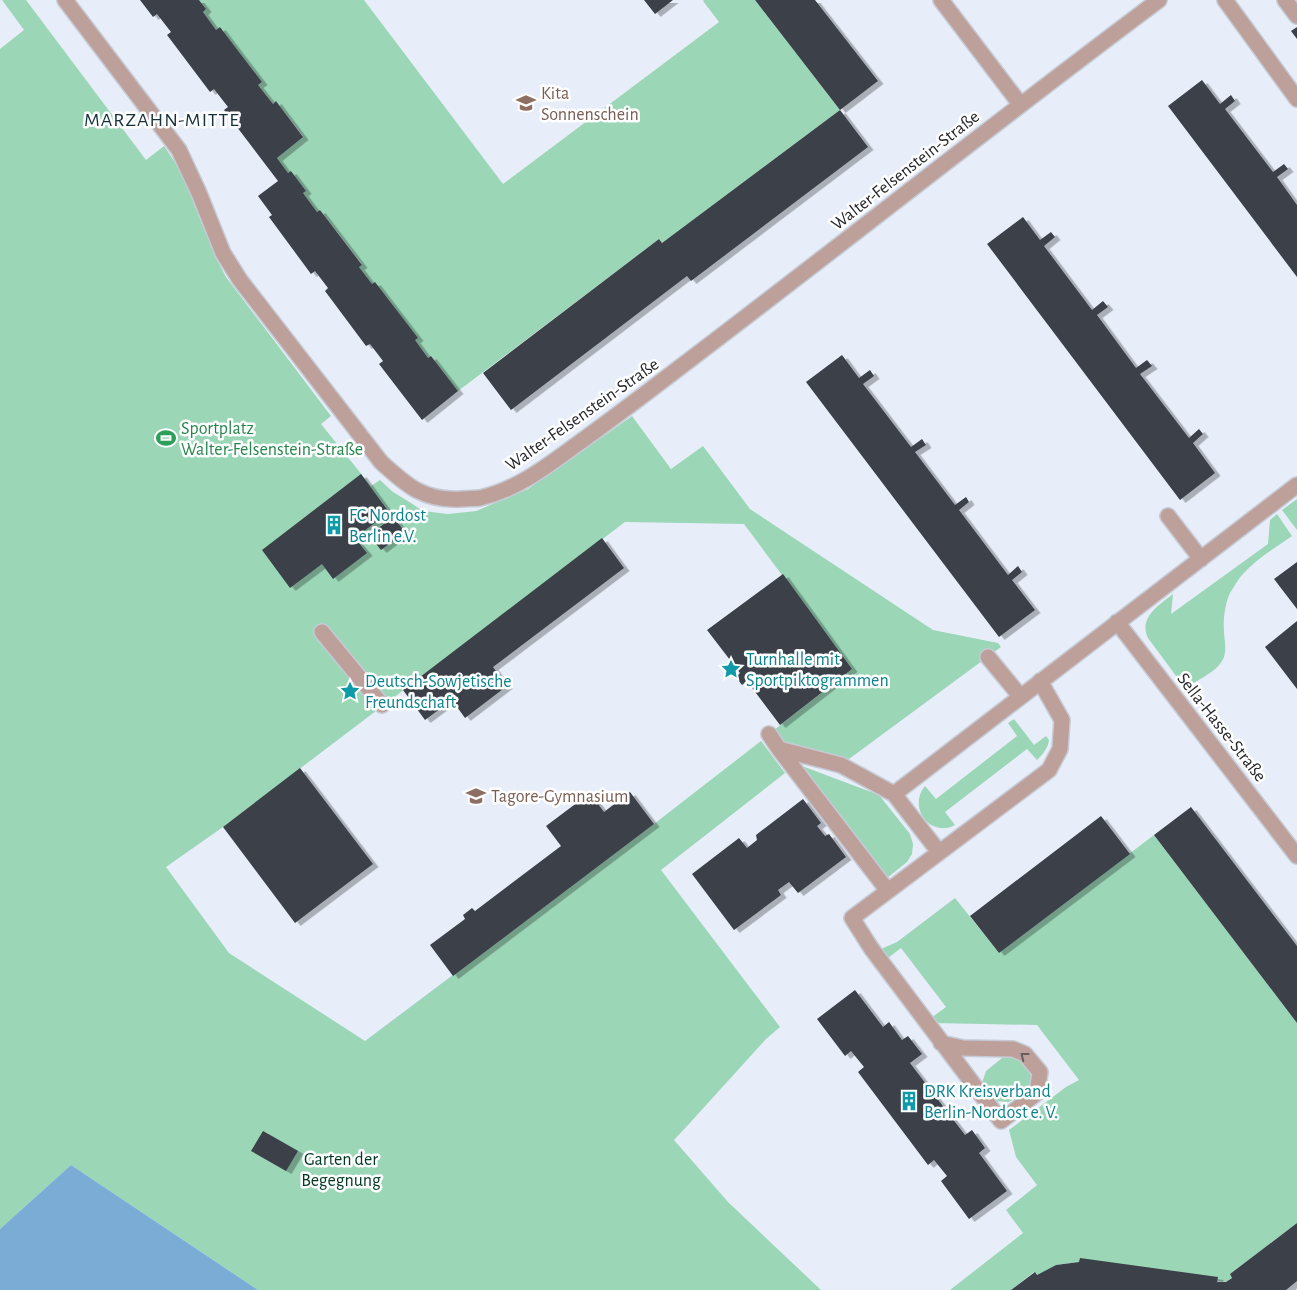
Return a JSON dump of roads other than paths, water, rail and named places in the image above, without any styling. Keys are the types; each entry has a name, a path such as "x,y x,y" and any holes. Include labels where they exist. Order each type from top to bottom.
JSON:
{"street":[{"name":"Walter-Felsenstein-Straße","path":"65,0 179,150 199,193 222,253 240,280 381,462 414,490 432,497 447,499 479,498 510,488 556,459 774,297 1020,104 1159,0"},
{"path":"941,0 1020,104"},
{"path":"1225,0 1297,99"},
{"path":"1285,0 1297,16"},
{"path":"894,794 1297,486"},
{"path":"1168,516 1201,559"},
{"name":"Sella-Hasse-Straße","path":"1117,622 1297,856"},
{"path":"322,632 382,705"},
{"path":"988,657 1020,696"},
{"path":"941,1043 963,1048 1014,1049 1025,1054 1040,1072 1037,1093 1001,1121 941,1043 871,948 852,918 1048,770 1060,750 1062,720 1040,681"},
{"path":"769,734 888,891"},
{"path":"779,749 841,765 894,794 939,852"}],"water":[{"path":"71,1165 258,1290 0,1290 0,1229"}],"place":[{"name":"Kita Sonnenschein","path":"526,103"},
{"name":"Sportplatz Walter-Felsenstein-Straße","path":"166,438"},
{"name":"FC Nordost Berlin e.V.","path":"334,525"},
{"name":"Turnhalle mit Sportpiktogrammen","path":"731,669"},
{"name":"Deutsch-Sowjetische Freundschaft","path":"350,691"},
{"name":"Tagore-Gymnasium","path":"476,796"},
{"name":"DRK Kreisverband Berlin-Nordost e. V.","path":"909,1101"}],"district":[{"name":"MARZAHN-MITTE","path":"162,119"}],"park label":[{"name":"Garten der Begegnung","path":"341,1169"}]}
